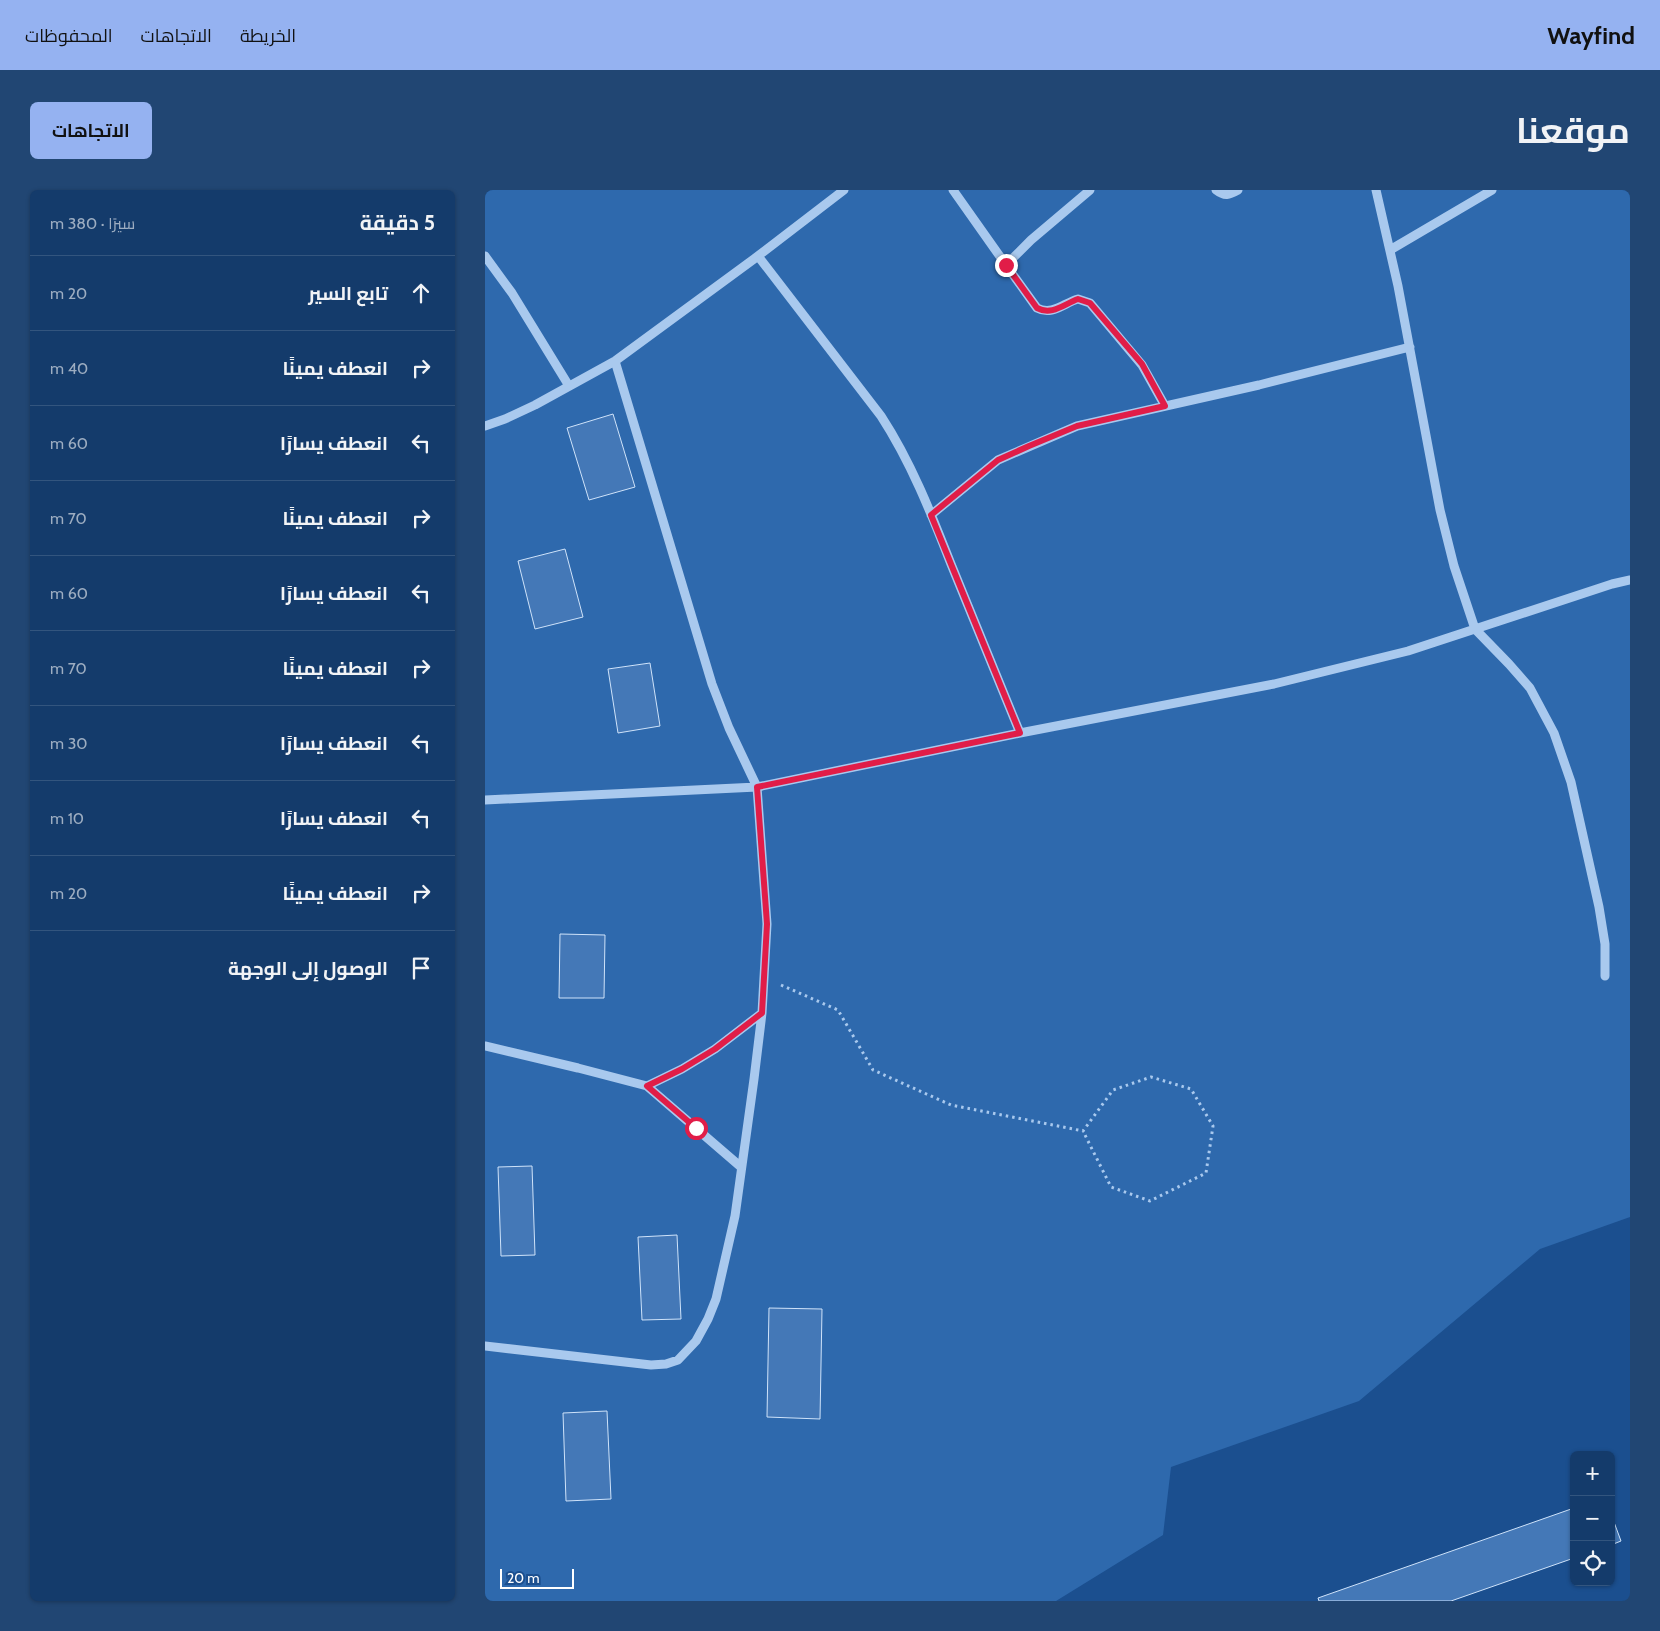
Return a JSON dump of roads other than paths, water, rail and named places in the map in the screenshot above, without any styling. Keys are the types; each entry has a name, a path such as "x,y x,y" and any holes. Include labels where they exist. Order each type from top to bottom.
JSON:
{"street":[{"path":"485,426 527,409 615,360 758,256 844,190"},
{"path":"953,190 1037,308 1043,311 1054,310 1078,299 1090,303 1142,364 1165,406"},
{"path":"1006,265 1031,240 1091,190"},
{"path":"1216,190 1229,196 1238,190"},
{"path":"1376,190 1410,347 1439,510 1454,566 1475,629 1530,688 1554,733 1571,782 1599,908 1605,944 1605,976"},
{"path":"1390,250 1492,190"},
{"path":"485,256 512,293 569,386"},
{"path":"758,256 881,416 898,441 931,515 1020,733"},
{"path":"931,515 998,460 1077,426 1410,347"},
{"path":"485,1346 651,1365 666,1364 678,1360 696,1341 708,1320 716,1299 735,1216 754,1079 762,1013 767,924 757,787 740,752 712,684 615,360"},
{"path":"485,800 757,787 1020,733 1274,684 1408,650 1612,584 1630,580"},
{"path":"647,1086 682,1069 715,1049 762,1013"},
{"path":"485,1046 647,1086 741,1167"}]}
